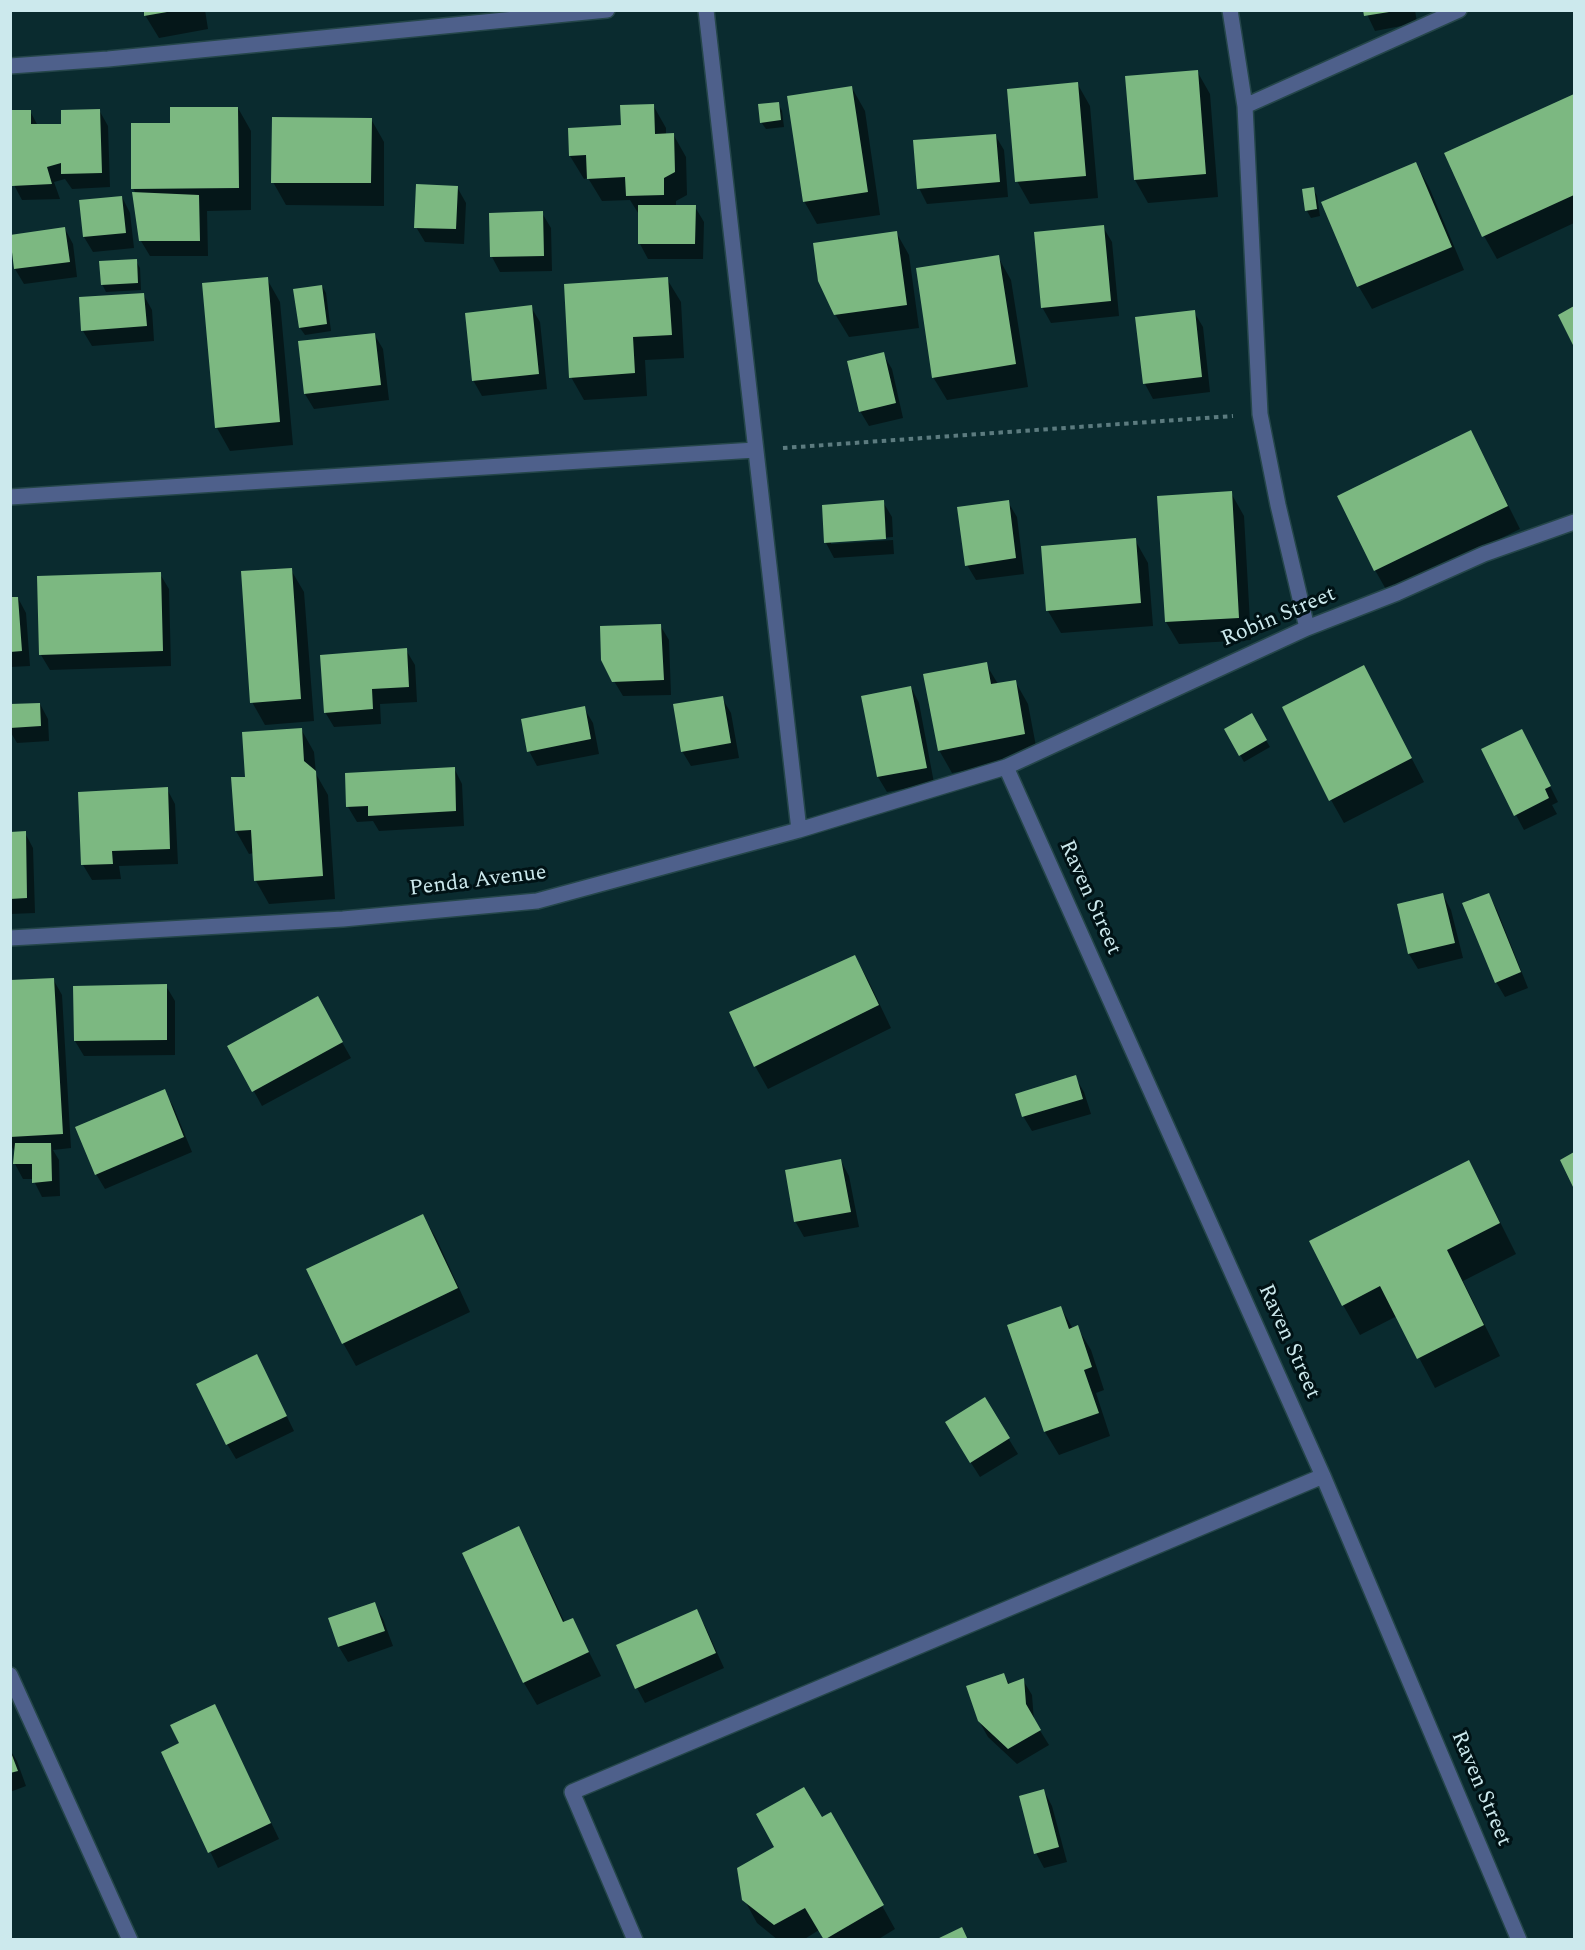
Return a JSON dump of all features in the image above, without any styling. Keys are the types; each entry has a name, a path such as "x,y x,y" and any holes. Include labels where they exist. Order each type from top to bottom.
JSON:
{"street":[{"path":"10,66 108,59 607,10"},
{"path":"706,10 799,830"},
{"path":"1230,10 1245,106 1260,414 1278,505 1307,628"},
{"path":"1245,106 1459,10"},
{"path":"10,497 755,450"},
{"name":"Robin Street","path":"1006,766 1307,628 1397,593 1484,554 1575,522"},
{"name":"Penda Avenue","path":"10,938 343,920 537,901 799,830 1006,766"},
{"name":"Raven Street","path":"1006,766 1323,1476 1519,1940"},
{"path":"635,1940 572,1792 1323,1476"},
{"path":"10,1675 130,1940"}],"path":[{"path":"755,450 1260,414"}],"building":[{"path":"144,10 167,10 167,12 144,16"},
{"path":"1363,10 1389,10 1389,12 1364,16"},
{"path":"1198,70 1206,174 1134,180 1125,76"},
{"path":"1078,82 1086,176 1015,182 1007,89"},
{"path":"852,86 868,192 803,202 787,96"},
{"path":"1574,94 1574,195 1482,237 1444,153"},
{"path":"779,102 781,120 760,123 758,104"},
{"path":"654,104 655,134 674,133 675,172 664,178 664,195 626,196 625,177 587,179 586,155 569,156 568,128 621,125 620,105"},
{"path":"170,107 238,107 239,188 131,189 131,123 170,123"},
{"path":"100,109 102,173 61,174 61,163 47,167 52,184 12,186 10,110 31,110 31,124 61,124 61,110"},
{"path":"272,117 372,118 371,183 271,183"},
{"path":"996,134 1000,182 917,189 913,140"},
{"path":"1416,162 1452,247 1357,287 1321,202"},
{"path":"416,184 458,186 456,229 414,228"},
{"path":"1314,187 1317,209 1305,211 1302,189"},
{"path":"132,192 199,195 200,241 139,241"},
{"path":"122,196 126,233 83,237 79,200"},
{"path":"638,205 696,205 695,244 638,244"},
{"path":"543,211 544,256 490,257 489,213"},
{"path":"1104,225 1111,301 1041,308 1034,232"},
{"path":"65,227 70,262 14,269 10,235"},
{"path":"897,231 907,305 834,315 818,281 813,243"},
{"path":"999,255 1016,364 932,378 916,268"},
{"path":"137,259 138,283 101,285 99,261"},
{"path":"268,277 280,422 215,428 202,283"},
{"path":"668,277 672,335 633,337 635,373 569,378 564,284"},
{"path":"322,285 327,324 299,328 293,289"},
{"path":"144,293 147,326 81,331 79,297"},
{"path":"532,305 539,374 472,381 465,313"},
{"path":"1574,306 1574,347 1558,315"},
{"path":"1195,310 1202,377 1143,384 1135,317"},
{"path":"375,333 381,385 304,394 298,341"},
{"path":"884,352 896,403 859,412 847,361"},
{"path":"1471,430 1508,506 1374,571 1337,496"},
{"path":"1232,491 1239,618 1165,622 1157,496"},
{"path":"884,500 886,539 824,543 822,505"},
{"path":"1009,500 1016,558 965,566 957,507"},
{"path":"1136,538 1141,603 1046,611 1041,546"},
{"path":"292,568 301,699 250,703 241,571"},
{"path":"161,572 163,651 39,655 37,576"},
{"path":"10,597 18,597 22,651 10,652"},
{"path":"661,624 664,680 612,682 601,660 600,626"},
{"path":"407,648 409,687 372,689 373,709 324,713 320,655"},
{"path":"987,662 991,684 1016,680 1025,734 938,751 923,674"},
{"path":"1364,665 1412,758 1329,801 1282,707"},
{"path":"911,686 927,768 877,777 861,696"},
{"path":"723,696 731,743 681,752 673,704"},
{"path":"40,703 41,726 10,728 10,704"},
{"path":"585,706 591,739 527,752 521,719"},
{"path":"1252,713 1267,740 1239,756 1224,729"},
{"path":"302,728 304,761 316,771 323,876 254,881 251,830 235,831 231,777 245,777 242,732"},
{"path":"1522,729 1551,786 1545,789 1549,798 1514,816 1481,749"},
{"path":"455,767 456,811 368,816 368,806 346,807 345,773"},
{"path":"168,787 170,849 112,851 113,864 81,865 78,792"},
{"path":"26,831 27,898 10,899 10,832"},
{"path":"1443,893 1455,943 1408,954 1397,904"},
{"path":"1489,893 1521,972 1495,983 1462,903"},
{"path":"855,955 879,1005 754,1067 729,1012"},
{"path":"54,978 63,1134 10,1137 10,980"},
{"path":"167,984 167,1040 74,1041 73,986"},
{"path":"318,996 343,1042 252,1092 227,1046"},
{"path":"1076,1075 1083,1099 1022,1117 1015,1094"},
{"path":"165,1089 184,1137 95,1175 75,1127"},
{"path":"15,1143 51,1143 52,1181 32,1183 32,1164 13,1164"},
{"path":"1574,1152 1574,1189 1560,1160"},
{"path":"841,1159 851,1212 794,1222 785,1170"},
{"path":"1469,1160 1500,1223 1447,1250 1484,1325 1417,1359 1380,1286 1342,1306 1309,1241"},
{"path":"423,1214 458,1288 342,1344 306,1269"},
{"path":"1061,1306 1069,1329 1078,1325 1092,1367 1084,1370 1099,1413 1044,1432 1007,1325"},
{"path":"257,1354 287,1416 226,1445 196,1384"},
{"path":"985,1397 1010,1438 970,1463 945,1422"},
{"path":"519,1526 563,1622 573,1618 589,1652 523,1683 462,1553"},
{"path":"375,1602 385,1631 338,1647 328,1618"},
{"path":"697,1609 716,1653 635,1689 616,1645"},
{"path":"1004,1673 1008,1684 1024,1678 1026,1704 1041,1730 1008,1749 978,1721 966,1686"},
{"path":"215,1704 271,1823 208,1853 161,1752 179,1743 170,1725"},
{"path":"10,1750 18,1771 10,1773"},
{"path":"804,1787 822,1817 831,1812 884,1905 824,1940 805,1908 774,1925 742,1900 737,1868 774,1847 756,1814"},
{"path":"1044,1789 1059,1847 1034,1854 1019,1796"},
{"path":"962,1927 968,1940 935,1940"}]}
